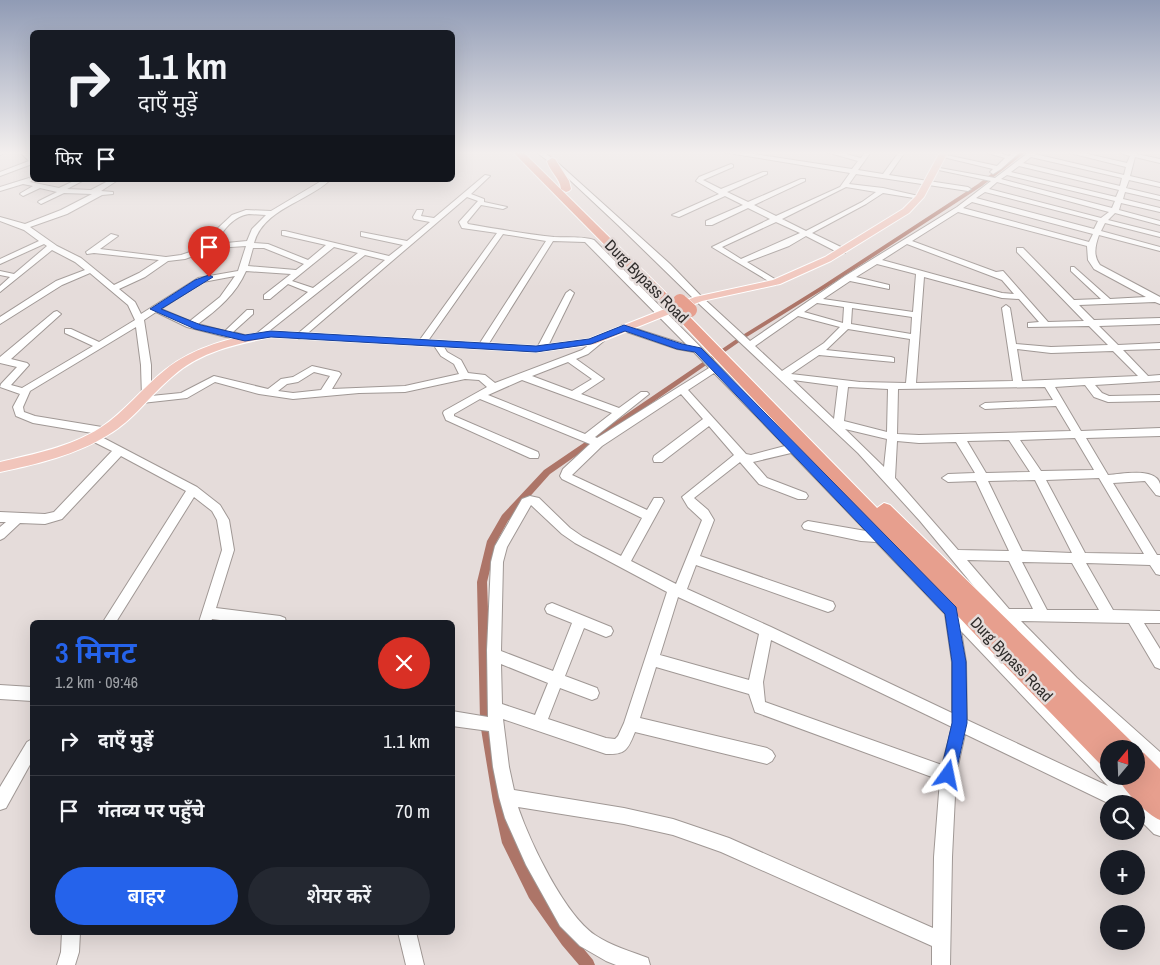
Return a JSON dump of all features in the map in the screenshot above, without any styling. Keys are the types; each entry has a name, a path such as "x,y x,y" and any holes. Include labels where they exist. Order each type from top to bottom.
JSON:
{"highway":[{"name":"Durg Bypass Road","path":"564,197 680,307"},
{"name":"Durg Bypass Road","path":"574,197 680,307 1114,740"},
{"name":"Durg Bypass Road","path":"732,358 995,642 1100,748"},
{"path":"1145,771 1160,785"}],"main road":[{"path":"0,467 60,453 99,434 117,423 169,373 188,359 220,345 245,338 271,334 542,348 591,342 698,299 775,283 842,251 876,228 900,216 919,197"}],"street":[{"path":"41,202 50,197"},
{"path":"24,227 58,215 88,197"},
{"path":"190,325 228,295 242,270 249,244 260,225 297,197"},
{"path":"298,336 463,197"},
{"path":"477,197 481,198 480,203 463,224 501,232 591,242 698,350"},
{"path":"591,197 667,266 698,299 732,358 794,448 1129,795"},
{"path":"676,215 714,197"},
{"path":"731,197 842,251"},
{"path":"709,223 766,197"},
{"path":"775,283 716,247 823,197"},
{"path":"741,262 771,251 872,197"},
{"path":"648,516 567,477 567,472 598,443 732,358 815,300 958,209 973,197"},
{"path":"1011,197 1160,235"},
{"path":"1060,197 1160,223"},
{"path":"1107,197 1160,210"},
{"path":"1120,197 1116,209 1102,221 1096,232 1091,245 1092,260 1097,267 1158,300"},
{"path":"970,199 1160,249"},
{"path":"480,203 503,207"},
{"path":"958,209 1091,245"},
{"path":"211,247 216,234 239,215 248,212 274,214"},
{"path":"420,212 418,217 436,221"},
{"path":"0,219 11,220 51,247 78,260 115,288 132,304 139,320 146,365 144,398 184,396 214,379 270,394 293,396 405,389 465,376 482,377 494,386"},
{"path":"422,343 501,232"},
{"path":"285,233 391,259"},
{"path":"364,234 409,244"},
{"path":"78,260 114,236"},
{"path":"483,346 551,239"},
{"path":"905,241 1004,278"},
{"path":"0,262 43,242"},
{"path":"92,250 166,259 182,257 211,247 249,244 265,246 309,263"},
{"path":"267,297 333,244"},
{"path":"0,290 51,247"},
{"path":"1020,250 1146,379"},
{"path":"259,336 364,252"},
{"path":"115,288 142,275 166,259"},
{"path":"875,261 1002,295 1021,297"},
{"path":"994,266 1046,325"},
{"path":"1074,269 1108,301"},
{"path":"1,319 59,283 91,270"},
{"path":"2,360 24,365 5,384 5,387 25,390 99,346 201,280 242,270 298,272"},
{"path":"0,273 11,275"},
{"path":"911,386 920,273"},
{"path":"848,278 886,287"},
{"path":"286,281 314,291"},
{"path":"542,348 570,293"},
{"path":"815,300 917,315"},
{"path":"1071,303 1158,300"},
{"path":"782,376 828,344 846,326 848,305"},
{"path":"1006,308 1018,384"},
{"path":"155,309 190,325 245,338"},
{"path":"226,334 250,312"},
{"path":"797,313 846,326 915,337"},
{"path":"2,360 57,314"},
{"path":"1031,326 1160,321"},
{"path":"624,328 680,347 732,358 782,376 843,383 911,386 1048,384 1159,379"},
{"path":"68,331 99,346"},
{"path":"534,455 448,416 449,412 494,386 589,350 602,338"},
{"path":"438,344 444,354 458,362 465,376"},
{"path":"1012,346 1051,350 1160,346"},
{"path":"816,352 891,360"},
{"path":"570,358 599,379 572,395"},
{"path":"270,394 284,381 295,380 307,370 314,369 336,374 324,394"},
{"path":"522,376 619,412"},
{"path":"782,376 836,423 862,450 956,555 1006,615 1072,683 1160,762"},
{"path":"1087,382 1098,395 1108,399 1160,398"},
{"path":"836,423 843,383"},
{"path":"1048,384 1158,563"},
{"path":"889,479 892,437 892,386"},
{"path":"25,390 26,394 18,411 25,417 99,434 120,450 193,490 216,508 224,520 228,550 207,618 244,620"},
{"path":"682,390 763,481 802,496"},
{"path":"587,438 644,394"},
{"path":"480,395 598,443"},
{"path":"986,406 1060,402"},
{"path":"658,460 709,420"},
{"path":"836,423 892,437 960,438 1160,432"},
{"path":"1012,436 1038,475 1108,616"},
{"path":"960,438 981,477 1043,616"},
{"path":"455,719 483,724 496,716 539,723 613,748 618,747 624,741 651,659 708,517 689,501 688,497 742,458 794,448"},
{"path":"0,517 50,519 58,516 120,450"},
{"path":"948,478 1038,475 1146,476 1160,492"},
{"path":"110,620 193,490"},
{"path":"641,965 603,950 587,941 574,930 559,910 539,872 516,825 508,797 499,756 496,716 495,655 499,553 528,501 535,501 572,536 677,591 1116,795"},
{"path":"623,564 658,501"},
{"path":"0,536 17,518"},
{"path":"808,526 861,536 880,537"},
{"path":"956,555 1079,558 1158,563"},
{"path":"692,558 828,606"},
{"path":"552,609 606,631"},
{"path":"941,965 943,857 948,775 960,723 959,662 951,612"},
{"path":"1006,615 1160,617"},
{"path":"1133,617 1160,662"},
{"path":"539,723 580,621"},
{"path":"766,631 755,689 757,703 765,710 948,775"},
{"path":"495,655 592,693"},
{"path":"651,659 755,689"},
{"path":"0,692 30,694"},
{"path":"631,723 767,756"},
{"path":"0,802 6,782 30,750"},
{"path":"508,797 624,816 673,827 723,844 941,941"},
{"path":"1145,812 1160,828"},
{"path":"66,965 70,952 71,935"},
{"path":"408,935 415,965"}],"waterway":[{"path":"594,440 743,337 962,197"},
{"path":"486,720 482,582 492,541 505,518 547,472 590,442"},
{"path":"487,729 499,802 509,843 534,893 567,940 588,965"}],"route":[{"path":"209,277 155,309 198,327 245,338 271,334 536,349 591,342 624,328 680,347 698,350 951,612 959,662 960,723 948,775"}]}
